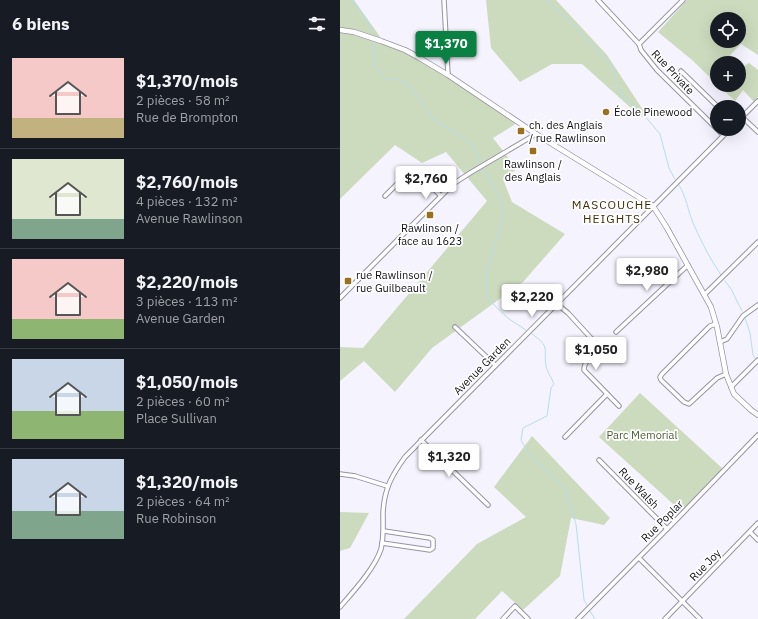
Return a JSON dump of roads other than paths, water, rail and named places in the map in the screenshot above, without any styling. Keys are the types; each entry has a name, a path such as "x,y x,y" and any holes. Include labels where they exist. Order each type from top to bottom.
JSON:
{"street":[{"path":"444,0 448,75"},
{"name":"Rue Private","path":"598,0 639,44 641,50 657,70 710,122"},
{"path":"639,44 683,0"},
{"path":"340,30 364,35 405,50 448,75 536,134 653,206 660,214 705,294 714,314 726,374 731,387 739,399 758,415"},
{"path":"681,71 711,100"},
{"path":"746,112 758,101"},
{"path":"746,120 758,132"},
{"path":"340,297 453,184 536,134"},
{"name":"Avenue Garden","path":"340,607 358,586 380,551 384,532 384,505 387,486 393,473 401,462 722,136"},
{"path":"385,196 411,170 416,172 441,196"},
{"path":"705,294 758,242"},
{"path":"616,332 688,265"},
{"path":"557,304 568,313 601,349 587,361 584,365 584,370 619,406"},
{"path":"720,342 727,339 743,316 758,305"},
{"path":"716,324 710,326 660,377 661,380 678,396 689,404 717,378 726,374"},
{"path":"455,327 495,365"},
{"path":"731,387 758,360"},
{"path":"565,437 607,394"},
{"name":"Rue Poplar","path":"578,619 758,435"},
{"path":"421,440 488,506"},
{"name":"Rue Walsh","path":"599,460 667,529"},
{"path":"340,474 355,476 387,486"},
{"name":"Rue Joy","path":"665,619 758,523"},
{"path":"382,543 430,550 433,548 433,540 430,538 384,532"},
{"path":"750,532 758,540"},
{"path":"639,558 700,619"},
{"path":"503,619 515,606 528,619"}],"waterway":[{"path":"352,0 368,22 372,32"},
{"path":"546,0 571,22 614,69 617,87 622,96 644,115 660,134 669,168 675,179"},
{"path":"374,42 374,62 380,74 384,78 399,79 409,85 431,117 471,143 481,165"},
{"path":"483,168 501,200 503,215 486,276 487,298 509,319 526,330"},
{"path":"679,185 696,230 709,256 721,275"},
{"path":"725,281 731,289 742,311"},
{"path":"745,318 750,333 753,355 755,358"},
{"path":"532,334 544,345 547,368 554,384 551,388 547,416 523,428 521,440 529,454 565,488 576,524 584,600 587,605"},
{"path":"590,611 595,619"}],"place":[{"name":"École Pinewood","path":"606,112"},
{"name":"ch. des Anglais / rue Rawlinson","path":"521,131"},
{"name":"Rawlinson / des Anglais","path":"533,151"},
{"name":"Rawlinson / face au 1623","path":"430,215"},
{"name":"rue Rawlinson / rue Guilbeault","path":"348,281"}],"district":[{"name":"MASCOUCHE HEIGHTS","path":"612,212"}],"park label":[{"name":"Parc Memorial","path":"642,435"}]}
